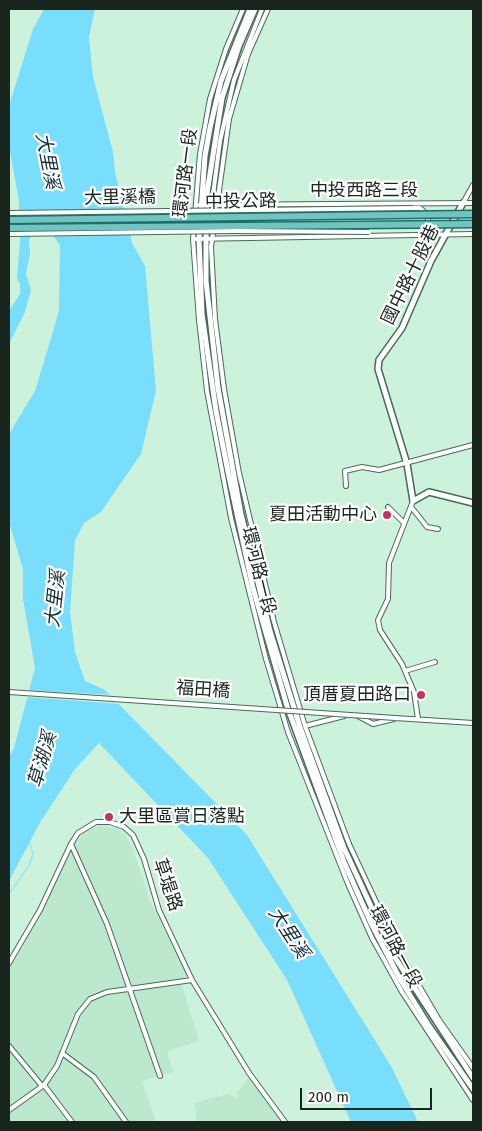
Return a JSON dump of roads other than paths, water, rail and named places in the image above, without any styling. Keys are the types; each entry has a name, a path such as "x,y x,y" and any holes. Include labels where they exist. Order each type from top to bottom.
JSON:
{"main road":[{"name":"中投公路","path":"9,220 473,214"},
{"name":"中投公路","path":"9,228 473,224"}],"street":[{"name":"環河路一段","path":"250,9 246,14 234,44 217,97 197,205 196,239 202,314 221,442 253,588 344,875 372,938 424,1028 473,1100"},
{"name":"環河路一段","path":"255,9 246,14 222,98 211,160 206,239 210,328 232,467 259,588 297,729 340,853 371,923 429,1026 473,1089"},
{"name":"環河路一段","path":"262,9 229,119 212,238 215,319 224,389 239,473 297,729 372,914 412,986 473,1078"},
{"name":"環河路一段","path":"208,206 213,195 225,113 234,80 259,22 268,9"},
{"path":"246,14 259,22"},
{"name":"國中路十股巷","path":"406,464 379,371 379,360 402,328 445,233 473,184"},
{"name":"中投西路三段","path":"197,205 473,203"},
{"name":"大里溪橋","path":"9,214 413,208 432,204"},
{"path":"413,208 420,208 428,215 428,228 423,234"},
{"name":"大里溪橋","path":"9,234 234,231 369,232 392,235"},
{"path":"196,239 445,233 473,234"},
{"path":"346,486 345,470 362,467 379,470 473,445"},
{"path":"406,464 414,501 389,563 388,599 378,620 380,630 405,671 414,692 418,719"},
{"path":"414,501 429,492 473,503"},
{"path":"388,507 404,523"},
{"path":"412,508 427,527 438,529"},
{"path":"405,671 436,662"},
{"name":"福田橋","path":"9,692 395,718"},
{"path":"297,729 344,716 357,716 373,724 395,718 473,723"},
{"name":"環河路一段","path":"297,729 377,908 426,998 473,1068"},
{"name":"草堤路","path":"9,963 40,910 71,844 83,829 96,822 117,824 133,835 144,858 159,910 192,980 249,1074 285,1122"},
{"path":"71,844 107,924 160,1076"},
{"path":"9,1110 43,1086 57,1066 84,1004 107,992 192,980"},
{"path":"9,1046 72,1122"},
{"path":"62,1053 94,1077 126,1122"}],"water":[{"path":"44,9 95,9 89,37 93,77 113,152 115,172 132,243 145,266 156,391 141,454 101,512 84,523 75,540 70,612 75,652 85,681 105,690 247,835 391,1066 418,1122 351,1122 287,980 208,858 99,743 75,769 41,821 9,881 9,757 14,748 35,668 23,599 23,569 9,522 9,434 35,391 59,310 60,245 38,216 29,241 30,254 26,274 31,290 25,312 9,344 9,311 20,294 20,284 17,278 20,242 19,201 9,146 9,106 33,29"}],"waterway":[{"path":"9,894 30,864 33,854 30,844"}],"place":[{"name":"夏田活動中心","path":"387,515"},
{"name":"頂厝夏田路口","path":"421,695"},
{"name":"大里區賞日落點","path":"109,817"}],"water label":[{"name":"大里溪","path":"47,161"},
{"name":"大里溪","path":"56,599"},
{"name":"草湖溪","path":"43,760"},
{"name":"大里溪","path":"288,933"}]}
